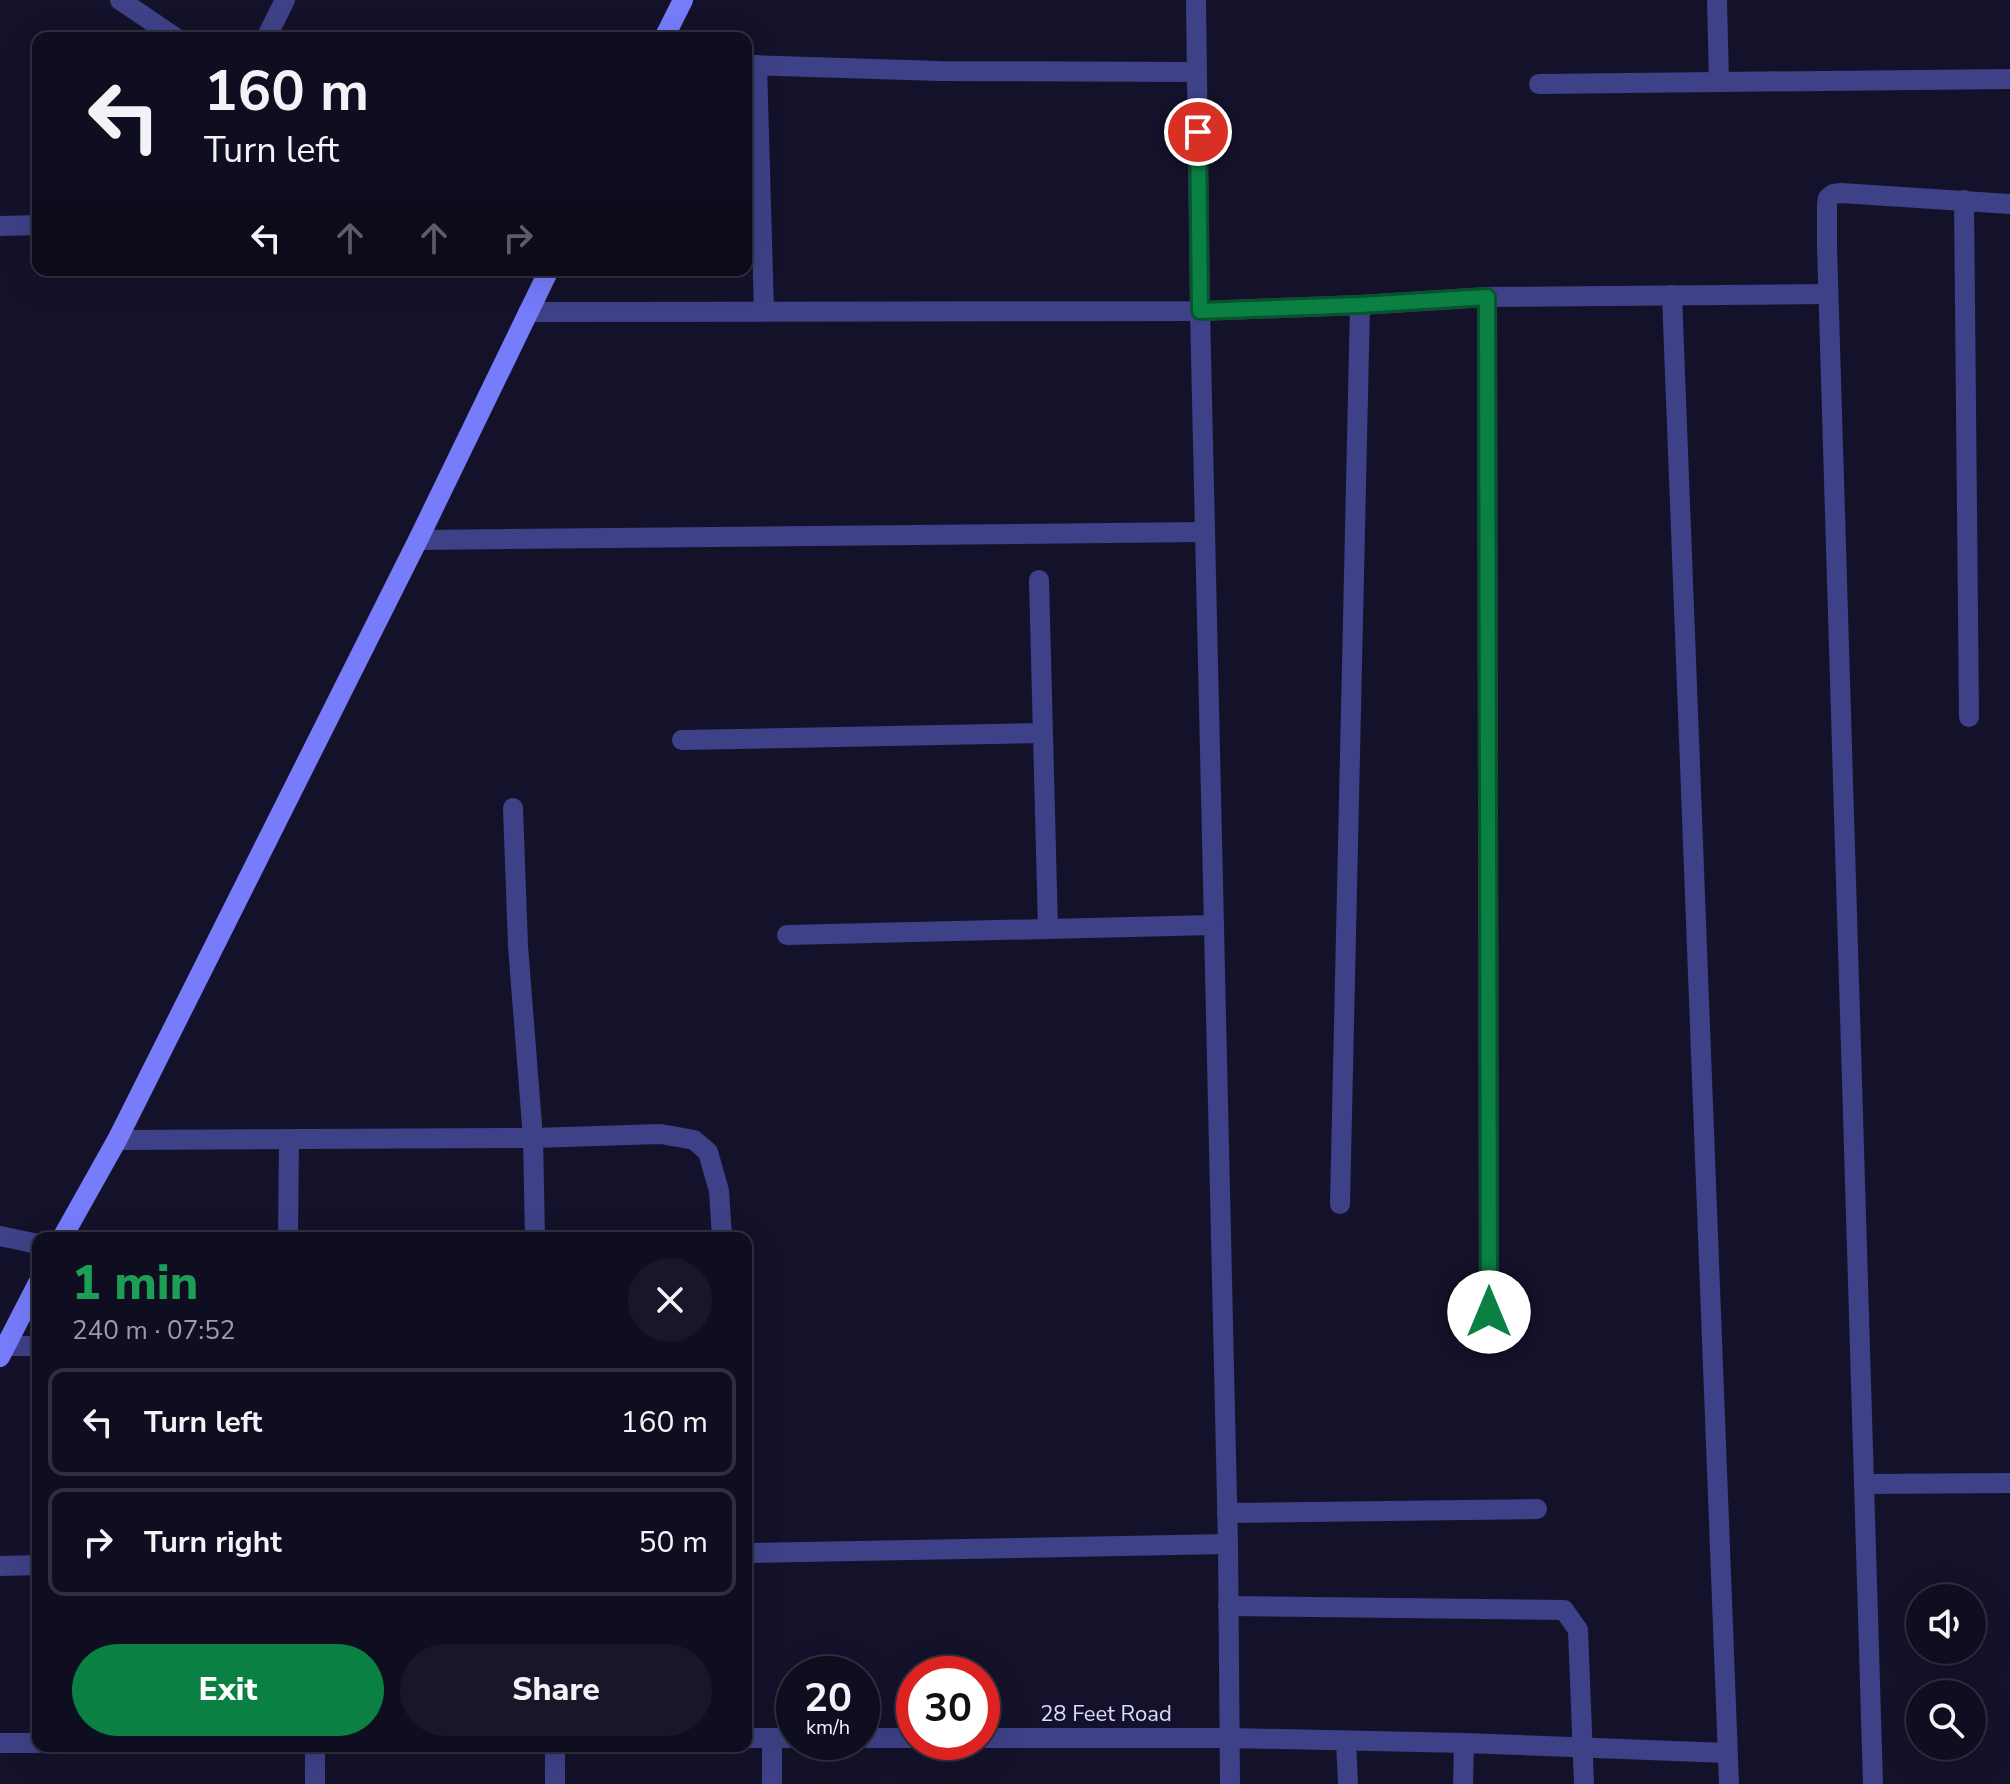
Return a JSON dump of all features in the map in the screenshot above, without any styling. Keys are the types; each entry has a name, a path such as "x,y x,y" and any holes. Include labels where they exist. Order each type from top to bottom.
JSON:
{"street":[{"path":"120,0 167,32"},
{"path":"269,32 285,0"},
{"path":"667,32 683,0"},
{"path":"1196,0 1200,311 1228,1544 1230,1784"},
{"path":"1717,0 1719,82"},
{"path":"752,65 939,71 1197,72"},
{"path":"1539,84 2010,79"},
{"path":"752,84 764,311"},
{"path":"1873,1784 1827,204 1833,194 2010,204"},
{"path":"1964,200 1969,717"},
{"path":"0,226 32,225"},
{"path":"65,1232 117,1140 418,540 546,276"},
{"path":"528,312 1200,311 1487,297 1828,294"},
{"path":"1672,295 1729,1784"},
{"path":"1487,297 1489,1312"},
{"path":"1340,1204 1360,305"},
{"path":"418,540 1205,532"},
{"path":"1039,580 1048,929"},
{"path":"682,740 1042,733"},
{"path":"513,808 518,946 533,1138 535,1232"},
{"path":"787,935 1214,925"},
{"path":"117,1140 533,1138 661,1134 694,1140 708,1152 719,1191 722,1232"},
{"path":"288,1232 289,1139"},
{"path":"0,1236 32,1243"},
{"path":"3,1352 32,1295"},
{"path":"3,1352 32,1347"},
{"path":"1864,1484 2010,1483"},
{"path":"1227,1513 1537,1509"},
{"path":"752,1553 1228,1544"},
{"path":"0,1566 32,1565"},
{"path":"1228,1606 1564,1610 1578,1630 1584,1784"},
{"path":"752,1738 776,1738"},
{"path":"772,1738 772,1784"},
{"name":"28 Feet Road","path":"1000,1738 1229,1738 1727,1753"},
{"path":"1346,1741 1348,1784"},
{"path":"0,1743 32,1743"},
{"path":"1463,1784 1464,1743"},
{"path":"315,1752 315,1784"},
{"path":"555,1752 555,1784"}],"route":[{"path":"1198,132 1200,311 1487,297 1489,1312"}]}
